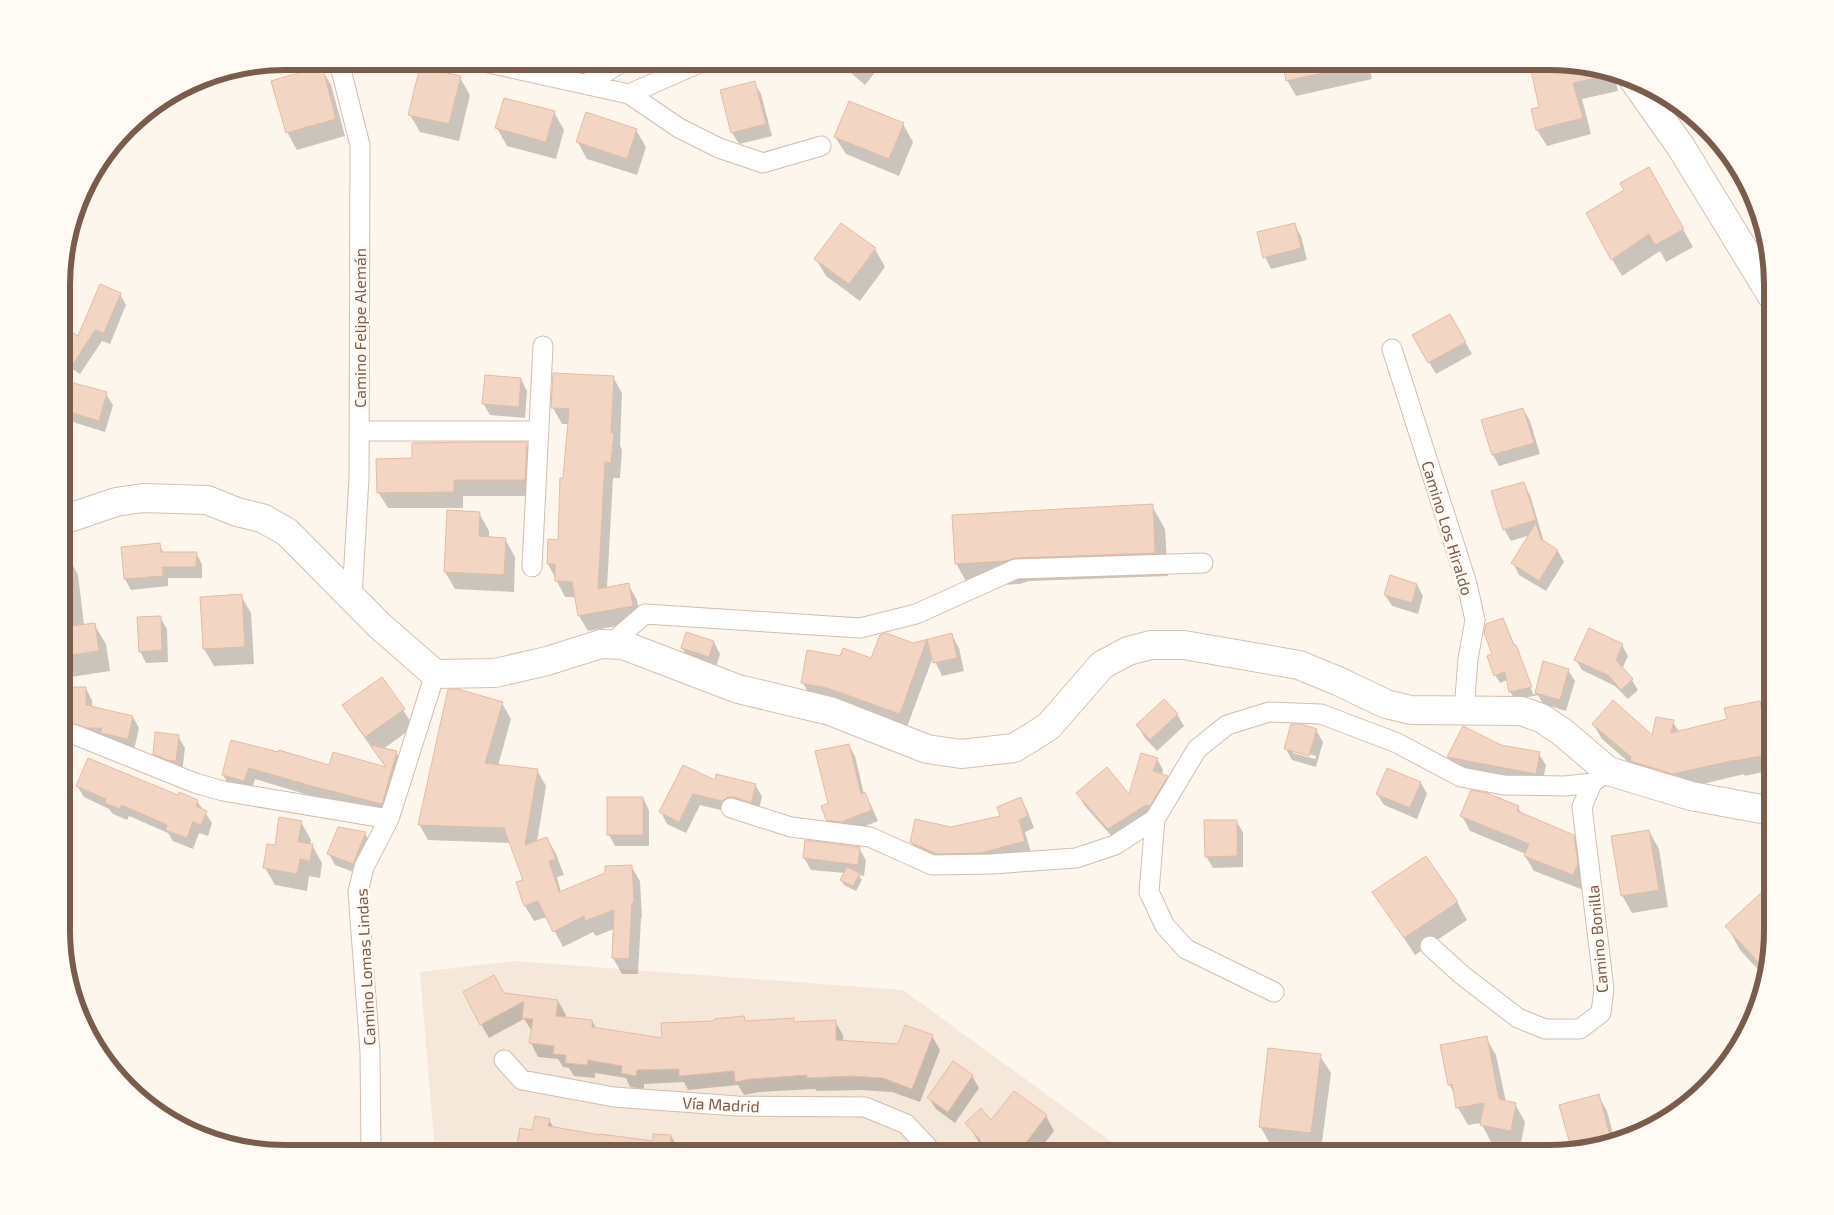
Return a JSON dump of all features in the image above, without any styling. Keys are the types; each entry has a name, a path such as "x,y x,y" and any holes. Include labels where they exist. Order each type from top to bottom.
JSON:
{"main road":[{"path":"1641,91 1681,147 1764,283"},
{"path":"70,518 116,502 144,498 207,500 237,512 262,518 287,532 379,625 435,674 495,673 547,661 601,644 623,645 738,689 830,711 927,749 961,754 1014,748 1048,726 1102,665 1128,651 1151,645 1184,645 1299,665 1386,704 1411,710 1521,711 1541,718 1561,731 1600,777 1764,810"}],"street":[{"name":"Camino Felipe Alemán","path":"341,70 360,145 359,478 352,598"},
{"path":"521,70 629,94 679,128 719,148 764,163 821,146"},
{"path":"586,84 609,70"},
{"path":"629,94 684,70"},
{"path":"532,567 543,346"},
{"name":"Camino Los Hiraldo","path":"1392,349 1467,584 1475,620 1468,659 1464,711"},
{"path":"359,431 539,431"},
{"path":"610,644 645,614 860,628 916,614 1016,568 1203,563"},
{"name":"Camino Lomas Lindas","path":"370,1145 370,1052 358,892 364,867 389,819 435,674"},
{"path":"731,808 791,827 870,837 932,865 992,864 1076,858 1115,845 1155,819 1197,749 1227,725 1269,712 1321,714 1397,744 1461,777 1504,785 1565,786 1600,777"},
{"path":"73,734 195,783 223,791 389,819"},
{"name":"Camino Bonilla","path":"1430,946 1462,975 1518,1018 1545,1029 1580,1029 1600,1013 1604,989 1582,807 1600,777"},
{"path":"1155,819 1149,892 1165,926 1186,948 1274,992"},
{"name":"Vía Madrid","path":"504,1060 522,1080 614,1097 736,1106 865,1107 906,1124 926,1145"}],"shaded area":[{"path":"514,961 903,990 1116,1145 434,1145 420,972"}],"building":[{"path":"308,70 323,70 336,119 286,133 271,81"},
{"path":"419,70 434,70 461,76 449,124 408,115"},
{"path":"1284,70 1336,70 1286,81"},
{"path":"1531,70 1563,70 1602,76 1573,83 1583,118 1536,130 1531,109 1539,107"},
{"path":"755,81 766,124 731,133 720,90"},
{"path":"504,98 555,111 546,142 495,128"},
{"path":"849,101 904,123 889,159 834,137"},
{"path":"586,112 637,129 627,159 576,142"},
{"path":"1649,167 1684,229 1655,245 1649,234 1611,260 1586,213 1624,190 1620,183"},
{"path":"841,223 876,248 849,284 814,259"},
{"path":"1295,223 1301,248 1263,258 1257,232"},
{"path":"100,284 121,293 104,333 95,330 70,369 70,338 73,333 78,336"},
{"path":"1450,314 1466,342 1428,363 1412,335"},
{"path":"553,373 614,376 611,433 614,433 611,463 605,462 598,589 629,583 633,606 578,616 572,582 555,581 555,564 547,564 548,539 558,540 560,478 563,478 569,409 551,408"},
{"path":"485,375 521,378 519,407 482,404"},
{"path":"70,382 107,392 99,421 70,412"},
{"path":"1523,408 1534,443 1492,455 1481,420"},
{"path":"527,442 525,480 454,480 454,492 377,493 376,459 412,458 412,443"},
{"path":"1524,482 1536,520 1503,530 1491,491"},
{"path":"1153,504 1155,553 1016,558 1006,561 955,564 952,515"},
{"path":"447,510 480,512 479,536 506,538 504,575 444,572"},
{"path":"1536,523 1541,539 1558,550 1539,581 1511,563"},
{"path":"160,543 161,552 197,552 196,567 162,567 163,576 124,579 121,547"},
{"path":"1390,575 1417,584 1412,603 1384,595"},
{"path":"242,594 245,647 203,649 200,597"},
{"path":"161,616 162,650 139,652 137,617"},
{"path":"1503,618 1514,645 1516,645 1532,687 1509,692 1505,672 1494,676 1487,656 1492,654 1484,633 1486,624"},
{"path":"95,623 99,651 70,655 70,626"},
{"path":"1589,628 1623,644 1616,660 1633,679 1621,690 1608,675 1574,660"},
{"path":"686,632 714,641 709,657 681,648"},
{"path":"886,633 913,643 927,639 900,714 827,688 801,683 807,650 840,656 843,648 871,658 880,635"},
{"path":"952,633 957,658 933,663 927,639"},
{"path":"1543,661 1569,669 1560,700 1535,693"},
{"path":"382,677 405,709 365,737 342,705"},
{"path":"70,687 86,687 86,705 133,716 128,739 100,733 102,728 87,728 70,723"},
{"path":"448,689 458,689 503,702 485,763 538,769 525,845 547,837 556,859 549,861 559,892 605,873 605,866 632,865 634,903 632,903 629,959 612,958 614,910 585,921 584,916 553,932 538,901 524,906 516,882 523,880 504,828 418,825"},
{"path":"1164,699 1178,714 1150,740 1136,725"},
{"path":"1613,700 1652,735 1656,717 1674,720 1671,733 1727,719 1724,708 1760,701 1764,720 1764,755 1673,774 1630,761 1631,757 1592,724"},
{"path":"1291,724 1301,724 1317,729 1309,756 1284,749"},
{"path":"1463,726 1501,745 1540,752 1536,774 1447,757"},
{"path":"155,732 179,735 176,761 167,760 153,754"},
{"path":"231,740 278,752 279,750 329,765 333,752 386,767 370,745 397,751 382,804 249,768 244,781 222,775"},
{"path":"849,744 861,794 865,792 872,810 841,822 826,820 821,806 828,803 815,751"},
{"path":"1141,753 1158,758 1153,771 1168,776 1150,806 1146,805 1108,829 1076,793 1107,767 1129,794"},
{"path":"88,758 178,795 179,792 198,800 196,806 207,811 201,825 193,822 187,838 165,830 167,825 122,805 120,809 105,803 106,799 76,786"},
{"path":"683,765 715,780 716,774 756,784 751,803 734,797 728,797 722,801 693,794 679,822 659,812"},
{"path":"1387,768 1421,782 1410,808 1376,794"},
{"path":"1471,790 1487,793 1519,806 1517,811 1574,835 1578,864 1573,875 1524,856 1529,844 1460,816"},
{"path":"607,797 643,797 643,835 607,835"},
{"path":"1021,797 1028,816 1019,820 1025,841 981,853 937,854 910,842 915,819 951,827 1000,816 997,807"},
{"path":"279,817 302,821 298,842 313,844 310,861 300,859 297,874 263,868 267,844 275,845"},
{"path":"1204,820 1237,820 1237,856 1205,857"},
{"path":"338,827 366,832 353,864 327,854"},
{"path":"1649,830 1659,890 1621,896 1611,836"},
{"path":"805,840 860,847 858,865 803,858"},
{"path":"1426,856 1458,902 1404,938 1372,892"},
{"path":"847,867 860,873 853,886 840,880"},
{"path":"1764,890 1764,944 1761,965 1725,926"},
{"path":"494,975 504,993 558,1000 556,1016 592,1020 592,1027 662,1038 661,1023 714,1021 714,1019 744,1016 745,1021 794,1018 794,1022 836,1020 836,1040 898,1044 905,1025 933,1035 912,1089 883,1078 851,1076 807,1078 807,1075 735,1082 734,1071 679,1076 679,1069 637,1070 636,1076 621,1073 622,1066 588,1060 587,1065 565,1063 566,1055 553,1054 554,1046 529,1043 533,1019 522,1018 524,1001 480,1025 463,992"},
{"path":"1487,1036 1499,1099 1516,1103 1511,1131 1480,1125 1484,1103 1456,1108 1452,1084 1448,1085 1440,1045"},
{"path":"1268,1048 1321,1054 1311,1133 1259,1127"},
{"path":"953,1061 973,1075 948,1112 927,1098"},
{"path":"1014,1091 1047,1115 1024,1145 977,1145 981,1141 965,1123 981,1108 991,1120"},
{"path":"1599,1094 1610,1136 1570,1144 1559,1105"},
{"path":"535,1116 550,1119 548,1126 600,1135 653,1141 653,1134 671,1135 671,1143 678,1144 517,1145 520,1128 532,1130"}]}
